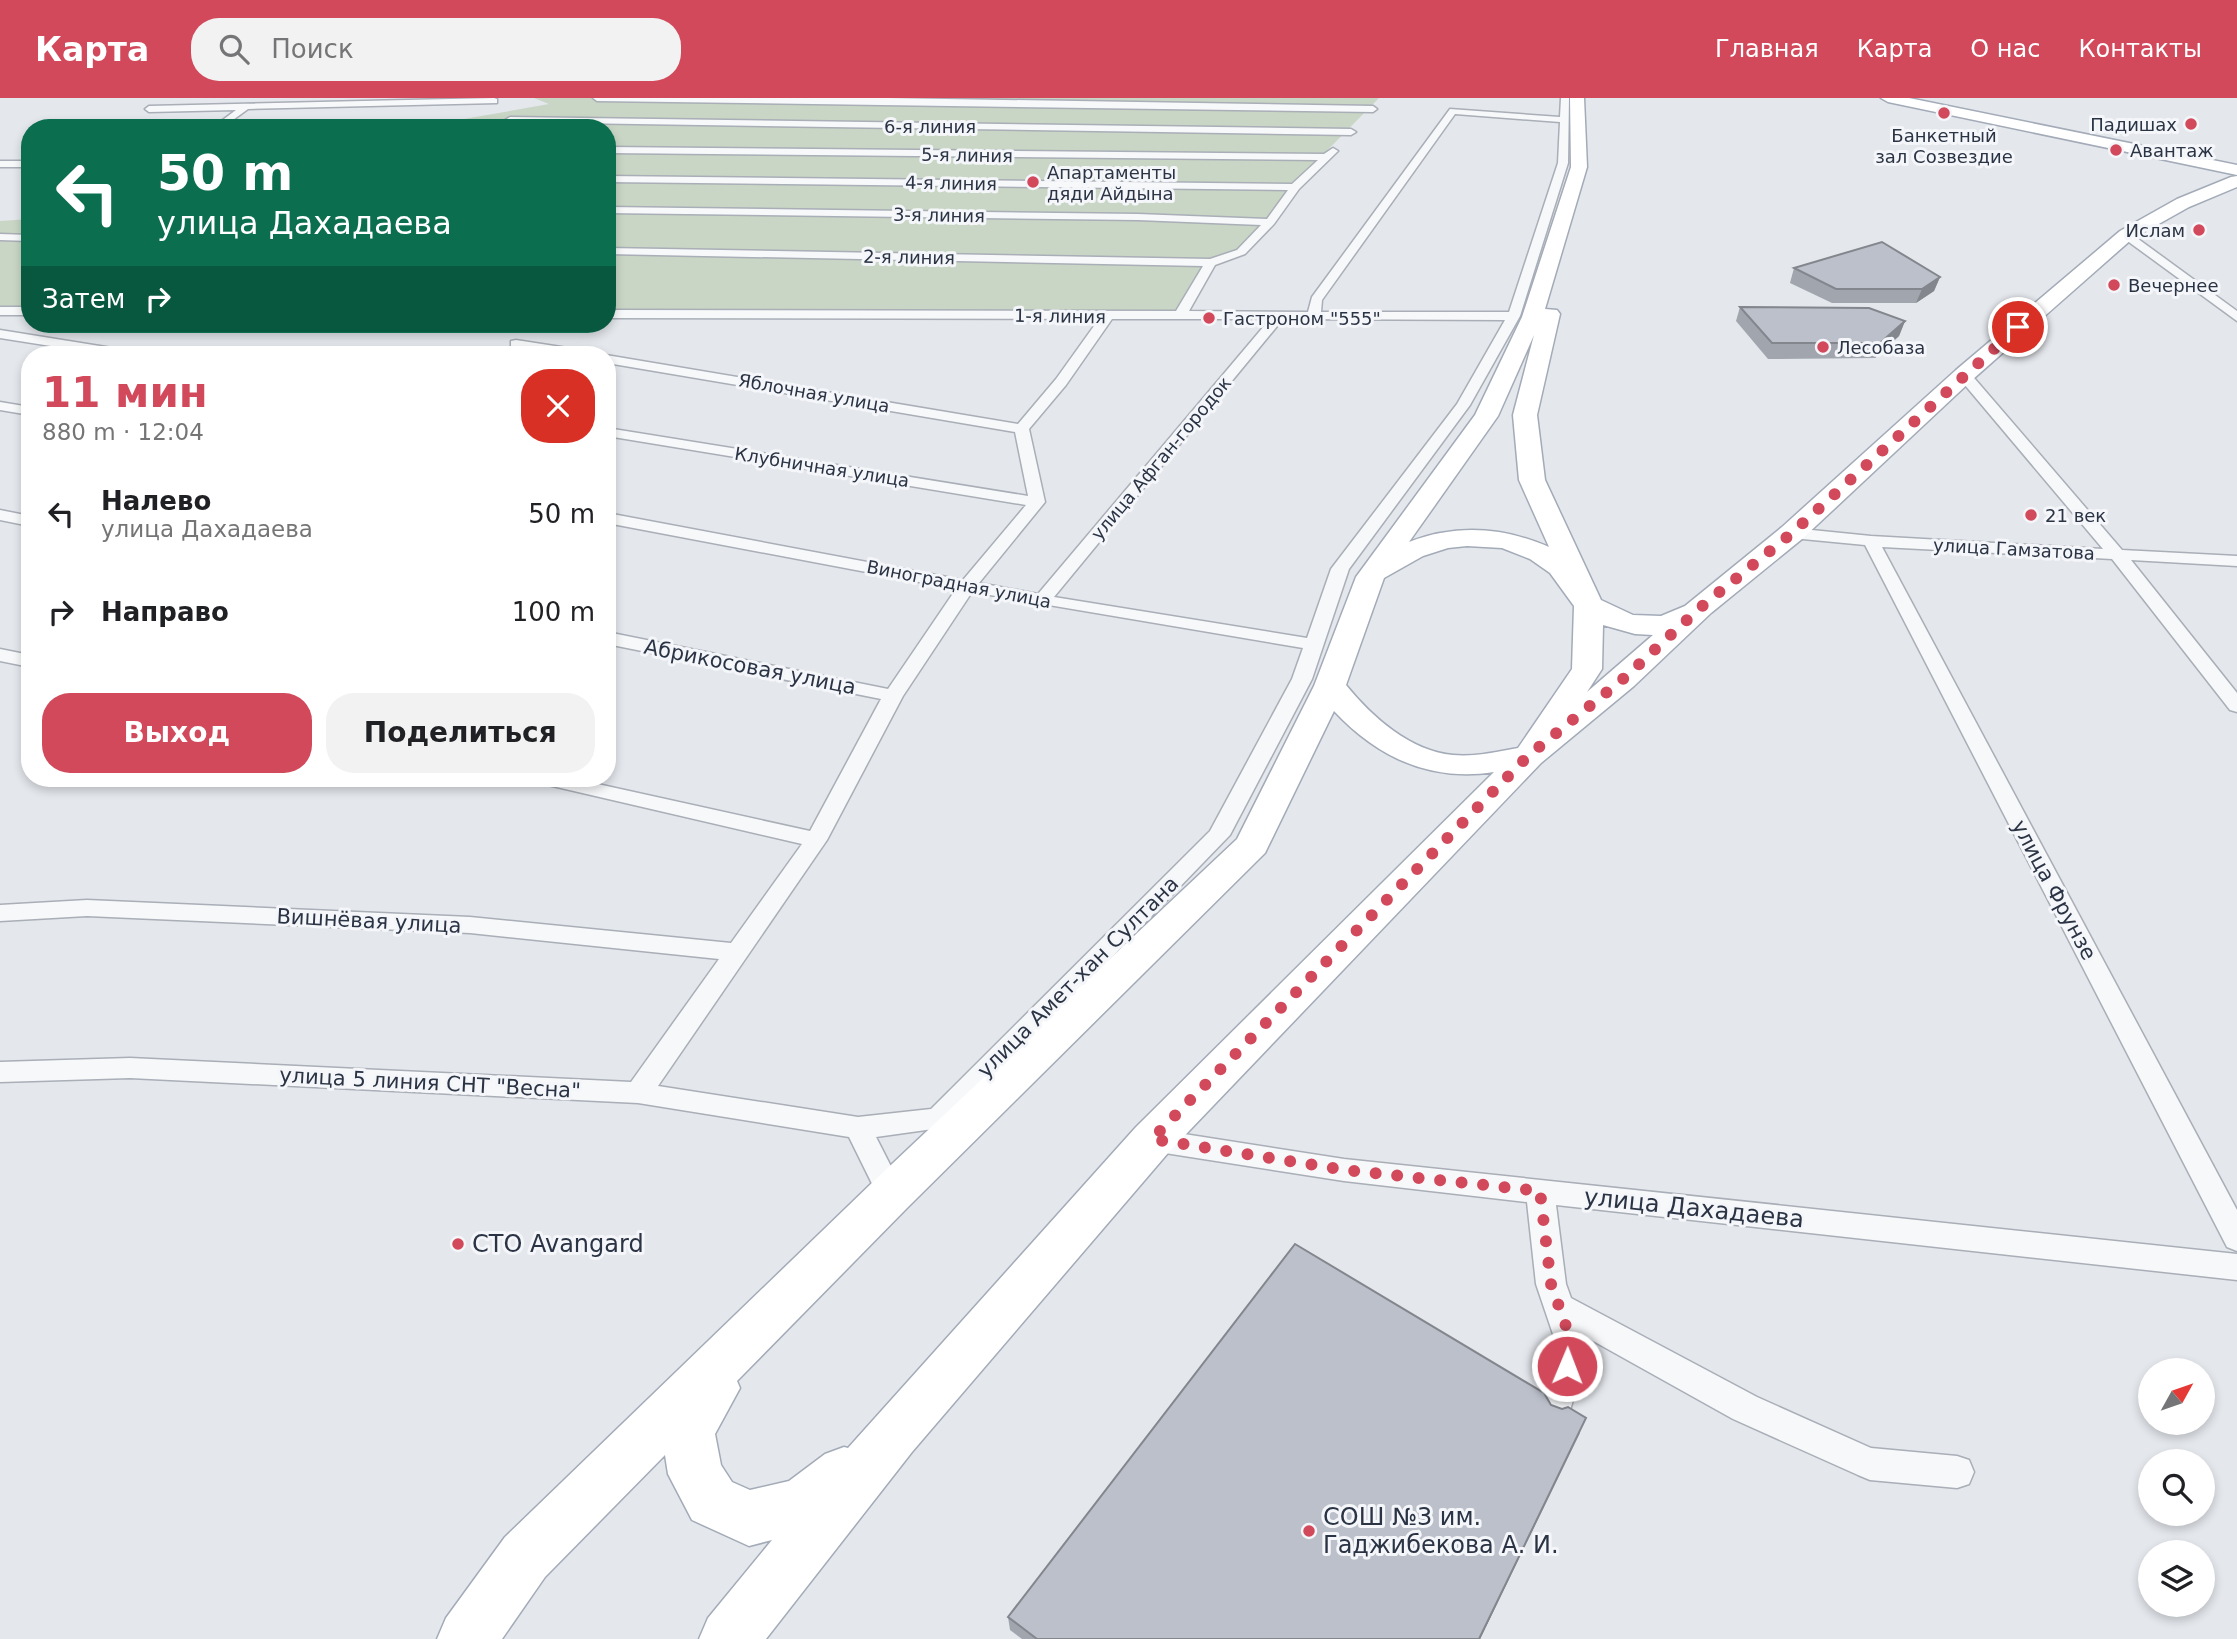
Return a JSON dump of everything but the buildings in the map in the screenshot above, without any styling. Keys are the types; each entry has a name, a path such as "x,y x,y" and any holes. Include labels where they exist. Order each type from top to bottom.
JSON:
{"main road":[{"path":"467,1639 525,1558 891,1194 955,1117 1252,845 1330,686 1370,577 1486,416 1532,317 1579,167 1577,98"},
{"path":"1330,686 1360,719 1382,737 1420,757 1451,765 1478,764 1528,756 1587,668 1589,604 1532,480 1525,415 1556,288 1593,170 1587,98"},
{"path":"1888,98 2237,170"},
{"path":"729,1639 893,1434 1152,1139 1528,756 1623,679 1701,607 1792,533 1964,375 2126,235 2182,203 2237,181"},
{"path":"1370,577 1412,550 1456,538 1497,538 1532,548 1557,564 1589,604 1606,616 1646,627 1666,625 1701,607"},
{"path":"741,1342 688,1431 695,1474 712,1501 749,1518 802,1506 893,1434"}],"street":[{"path":"229,119 258,98"},
{"path":"597,98 834,99 1373,109"},
{"path":"1179,317 1211,263 1241,252 1270,222 1295,187 1328,157 1383,98"},
{"name":"улица Амет-хан Султана","path":"955,1117 1219,835 1302,679 1311,644 1340,569 1463,405 1514,316 1563,163 1565,98"},
{"path":"149,109 494,101"},
{"path":"1314,314 1316,300 1452,111 1565,120"},
{"name":"6-я линия","path":"616,122 1351,132"},
{"name":"5-я линия","path":"616,150 1328,157"},
{"path":"0,164 21,163"},
{"name":"4-я линия","path":"616,179 1295,187"},
{"name":"3-я линия","path":"616,209 1138,217 1270,222"},
{"path":"2126,235 2237,317"},
{"path":"0,237 21,238"},
{"name":"2-я линия","path":"616,251 1211,263"},
{"path":"0,311 21,312"},
{"name":"1-я линия","path":"616,314 1514,316"},
{"name":"улица Афган-городок","path":"1042,600 1280,316"},
{"path":"638,1093 816,839 893,696 968,585 1037,502 1021,429 1061,382 1107,317"},
{"path":"0,334 75,346"},
{"path":"516,344 529,346"},
{"name":"Яблочная улица","path":"616,361 1021,429"},
{"path":"1964,375 2117,554 2237,706"},
{"path":"0,406 21,410"},
{"name":"Клубничная улица","path":"616,433 1037,502"},
{"path":"0,515 21,520"},
{"name":"Виноградная улица","path":"616,520 1042,600 1311,644"},
{"name":"улица Гамзатова","path":"1792,533 1871,541 2237,561"},
{"name":"улица Фрунзе","path":"1871,541 2237,1238"},
{"name":"Абрикосовая улица","path":"616,640 893,696"},
{"path":"0,675 4,656"},
{"path":"584,787 816,839"},
{"name":"Вишнёвая улица","path":"0,914 87,908 470,925 737,952"},
{"name":"улица 5 линия СНТ \"Весна\"","path":"0,1072 130,1068 638,1093 858,1128 955,1117"},
{"path":"858,1128 891,1194"},
{"name":"улица Дахадаева","path":"1152,1139 1345,1170 2237,1267"},
{"path":"1540,1191 1551,1284 1573,1346 1557,1406"},
{"path":"1559,1307 1745,1408 1871,1464 1957,1472"}],"green space":[{"path":"534,98 1379,98 1289,189 1250,241 1239,250 1211,260 1174,319 616,315 616,119 464,119 549,104"},
{"path":"21,220 21,314 0,313 0,221"}],"place":[{"name":"Банкетный зал Созвездие","path":"1944,113"},
{"name":"Падишах","path":"2191,124"},
{"name":"Авантаж","path":"2116,150"},
{"name":"Апартаменты дяди Айдына","path":"1033,182"},
{"name":"Ислам","path":"2199,230"},
{"name":"Вечернее","path":"2114,285"},
{"name":"Гастроном \"555\"","path":"1209,318"},
{"name":"Лесобаза","path":"1823,347"},
{"name":"21 век","path":"2031,515"},
{"name":"СТО Avangard","path":"458,1244"},
{"name":"СОШ №3 им. Гаджибекова А. И.","path":"1309,1531"}],"route":[{"path":"1567,1366 1573,1346 1551,1284 1540,1191 1345,1170 1152,1139 1528,756 1623,679 1701,607 1792,533 2018,327"}]}
